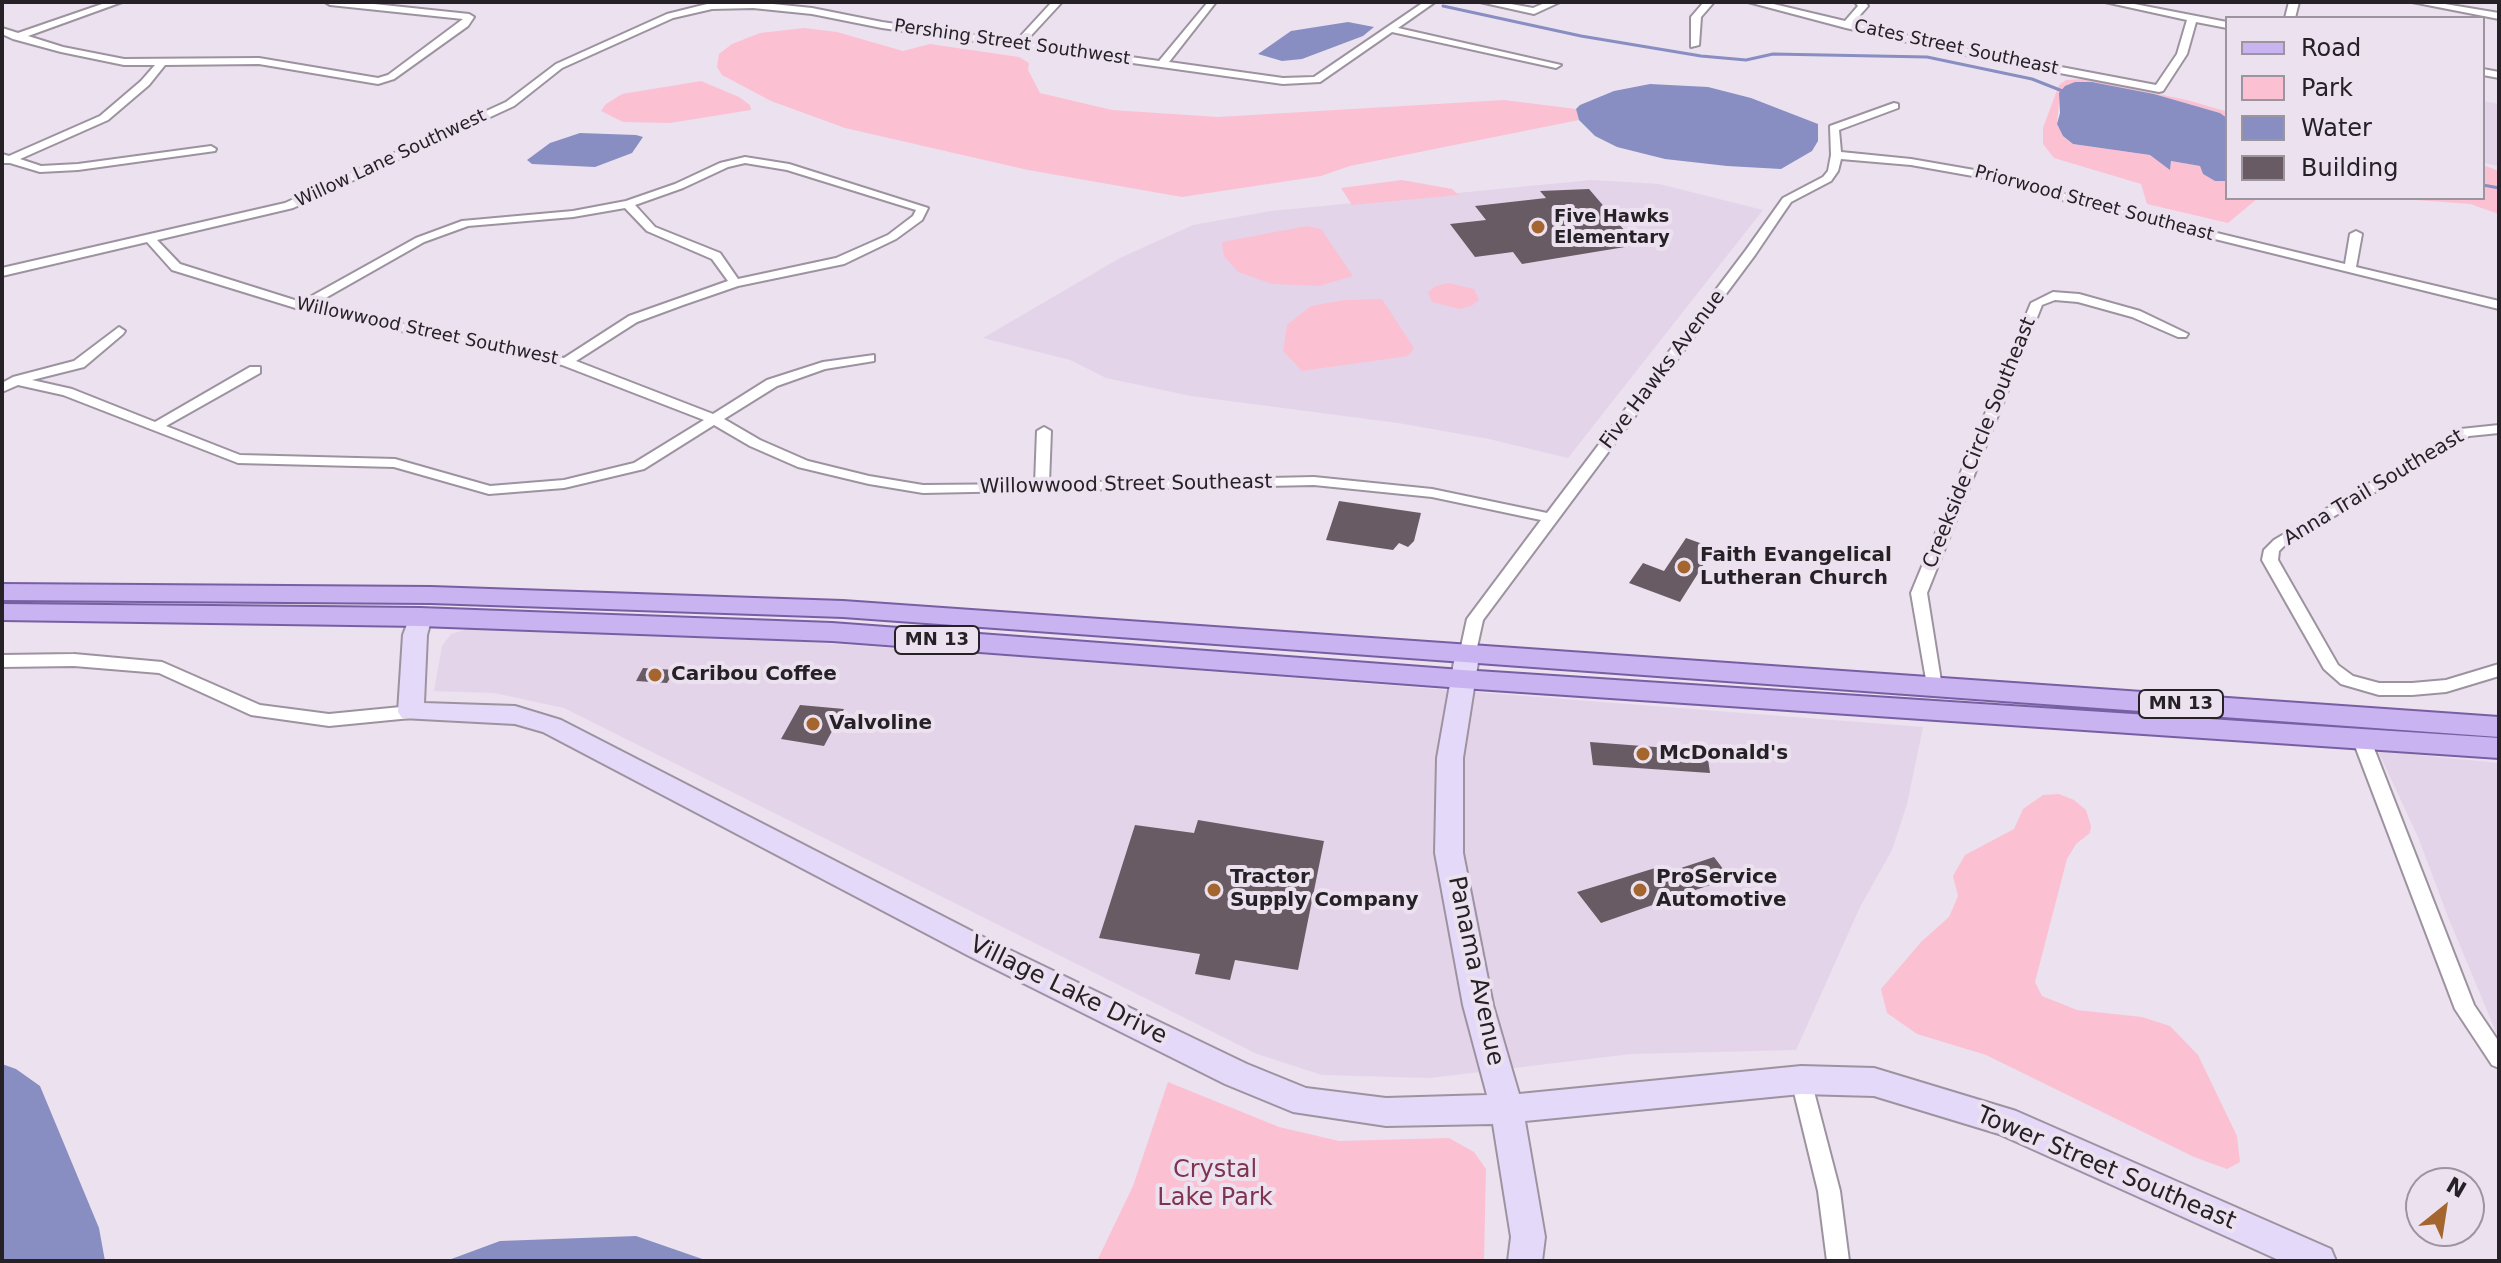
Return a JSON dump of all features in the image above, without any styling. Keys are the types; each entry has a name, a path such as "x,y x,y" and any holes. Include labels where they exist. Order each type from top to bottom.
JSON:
{"main road":[{"name":"MN 13","path":"2,592 431,595 843,609 1464,668"},
{"name":"MN 13","path":"2,612 420,617 832,632 1867,694 2499,748"},
{"name":"MN 13","path":"1867,694 1934,687 2499,727"}],"street":[{"path":"15,37 117,2"},
{"path":"2,31 15,37 124,62 259,61 378,81 391,77 465,24 469,17 330,2"},
{"path":"812,11 828,2"},
{"path":"1018,44 1057,2"},
{"path":"1390,29 1430,2"},
{"path":"1485,2 1534,11 1555,2"},
{"path":"1694,45 1696,17 1709,2"},
{"name":"Cates Street Southeast","path":"1753,2 1846,25 2159,89 2182,54 2192,18"},
{"path":"1846,25 1863,6 1860,2"},
{"path":"2110,2 2225,25"},
{"path":"2417,2 2499,16"},
{"path":"1162,64 1212,3"},
{"name":"Pershing Street Southwest","path":"712,4 812,11 1283,81 1316,80 1390,29"},
{"name":"Willow Lane Southwest","path":"2,272 289,206 510,104 559,66 670,16 712,4"},
{"path":"1390,29 1556,65"},
{"path":"4,160 104,118 145,83 161,63"},
{"name":"Five Hawks Avenue","path":"1464,668 1475,619 1787,200 1827,179 1836,164 1834,128 1894,106"},
{"path":"4,160 40,169 78,167 211,149"},
{"name":"Priorwood Street Southeast","path":"1836,155 1911,162 2003,178 2093,206 2499,305"},
{"path":"302,306 420,240 466,223 573,214 628,204 679,186 724,165 745,160 789,167 922,208 918,218 892,237 840,261 735,283 633,319 566,362"},
{"path":"628,204 651,229 716,256 735,283"},
{"path":"2350,269 2356,234"},
{"name":"Willowwood Street Southwest","path":"149,238 176,267 302,306 566,362 712,418"},
{"name":"Creekside Circle Southeast","path":"1934,687 1919,593 2037,303 2053,296 2079,298 2136,314 2182,334"},
{"path":"2,388 79,364 119,331"},
{"path":"17,381 67,392 238,459 395,463 489,490 564,484 639,466 772,383 823,366 869,358"},
{"path":"155,427 255,370"},
{"name":"Willowwood Street Southeast","path":"712,418 755,443 803,464 923,489 1314,481 1432,493 1551,518"},
{"name":"Anna Trail Southeast","path":"2499,429 2466,432 2279,543 2272,550 2270,560 2332,669 2347,680 2379,689 2412,689 2446,686 2499,670"},
{"path":"1042,488 1044,431"},
{"path":"2,661 74,660 162,668 257,711 329,720 411,712 415,635 420,617"},
{"name":"Panama Avenue","path":"1464,668 1450,758 1449,853 1478,1005 1507,1109 1528,1237 1525,1261"},
{"name":"Village Lake Drive","path":"411,712 515,715 552,726 979,948 1236,1074 1304,1102 1386,1112 1507,1109"},
{"path":"2361,738 2465,1009 2499,1059"},
{"path":"1801,1080 1829,1191 1838,1261"},
{"name":"Tower Street Southeast","path":"1507,1109 1801,1080 1874,1082 2005,1121 2319,1261"}],"shaded area":[{"path":"2485,101 2499,104 2499,166 2485,163"},
{"path":"1592,180 1659,184 1763,210 1568,458 1489,439 1398,423 1191,396 1106,378 1070,360 983,338 1120,258 1193,225 1271,211"},
{"path":"471,628 731,637 1025,657 1923,727 1907,804 1892,850 1860,907 1796,1050 1631,1054 1430,1078 1322,1075 1257,1054 564,708 494,693 434,691 442,646 451,634"},
{"path":"2378,751 2499,763 2499,1039 2418,837"}],"green space":[{"path":"804,28 837,32 903,51 930,44 1019,57 1029,63 1028,70 1040,93 1112,110 1218,117 1504,100 1576,109 1579,120 1350,166 1321,176 1182,197 1028,170 845,128 771,101 722,75 717,67 719,54 732,44 760,33"},
{"path":"2085,79 2187,100 2225,111 2225,117 2154,94 2092,82 2075,82 2060,93 2057,124 2063,136 2073,144 2150,155 2170,169 2171,161 2200,166 2203,174 2215,181 2225,181 2225,200 2256,200 2228,223 2147,204 2141,184 2054,158 2043,144 2043,128 2059,85 2066,80"},
{"path":"701,81 739,97 750,105 751,110 670,123 623,122 601,111 622,94"},
{"path":"2485,166 2499,171 2499,214 2470,204 2415,200 2485,200"},
{"path":"1402,180 1452,189 1459,195 1352,205 1341,188"},
{"path":"1307,226 1321,229 1353,276 1319,286 1272,284 1238,272 1224,256 1222,242"},
{"path":"1449,283 1474,289 1479,300 1459,309 1432,302 1428,292"},
{"path":"1382,299 1414,348 1408,356 1302,371 1283,351 1287,325 1311,306 1344,300"},
{"path":"2059,794 2074,800 2086,810 2091,826 2090,833 2076,844 2067,859 2035,982 2042,996 2077,1010 2142,1017 2170,1026 2198,1055 2237,1136 2240,1162 2227,1169 2194,1157 1986,1055 1917,1034 1887,1013 1881,989 1921,942 1949,917 1958,896 1953,876 1965,855 2014,829 2023,809 2043,795"},
{"name":"Crystal Lake Park","path":"1168,1082 1279,1127 1339,1141 1449,1138 1474,1152 1486,1169 1484,1261 1097,1261 1133,1186"}],"water":[{"path":"1348,22 1374,27 1363,36 1302,59 1282,61 1258,54 1291,31"},
{"path":"2075,82 2092,82 2154,94 2220,113 2225,117 2225,181 2215,181 2203,174 2200,166 2171,161 2170,170 2150,155 2073,144 2063,136 2057,124 2059,93"},
{"path":"1650,84 1708,87 1751,98 1818,124 1818,141 1812,151 1781,169 1727,166 1665,159 1617,147 1595,136 1579,120 1576,109 1580,105 1614,91"},
{"path":"580,133 643,137 632,153 595,167 532,164 527,160 550,143"},
{"path":"2,1064 16,1069 40,1086 99,1228 105,1261 2,1261"},
{"path":"636,1236 708,1261 446,1261 500,1241"}],"building":[{"name":"Five Hawks Elementary","path":"1589,189 1637,245 1522,264 1513,252 1475,257 1450,224 1486,220 1475,206 1546,198 1540,191"},
{"path":"1339,501 1421,513 1414,541 1408,547 1399,543 1393,550 1326,540"},
{"name":"Faith Evangelical Lutheran Church","path":"1686,538 1714,548 1680,602 1629,583 1643,563 1664,571"},
{"name":"Caribou Coffee","path":"643,668 675,670 667,683 636,681"},
{"name":"Valvoline","path":"800,705 844,709 824,746 781,739"},
{"name":"McDonald's","path":"1590,742 1694,750 1695,758 1708,759 1710,773 1593,765"},
{"name":"Tractor Supply Company","path":"1198,820 1324,841 1298,970 1235,960 1230,980 1195,974 1200,954 1099,938 1135,825 1194,833"},
{"name":"ProService Automotive","path":"1714,857 1730,878 1601,923 1577,892 1665,865 1669,872"}],"waterway":[{"path":"1443,6 1581,36 1701,56 1746,60 1773,54 1927,57 2032,79 2065,92"},
{"path":"2485,185 2499,188"}],"place":[{"name":"Five Hawks Elementary","path":"1538,227"},
{"name":"Faith Evangelical Lutheran Church","path":"1684,567"},
{"name":"Caribou Coffee","path":"655,675"},
{"name":"Valvoline","path":"813,724"},
{"name":"McDonald's","path":"1643,754"},
{"name":"Tractor Supply Company","path":"1214,890"},
{"name":"ProService Automotive","path":"1640,890"}]}
